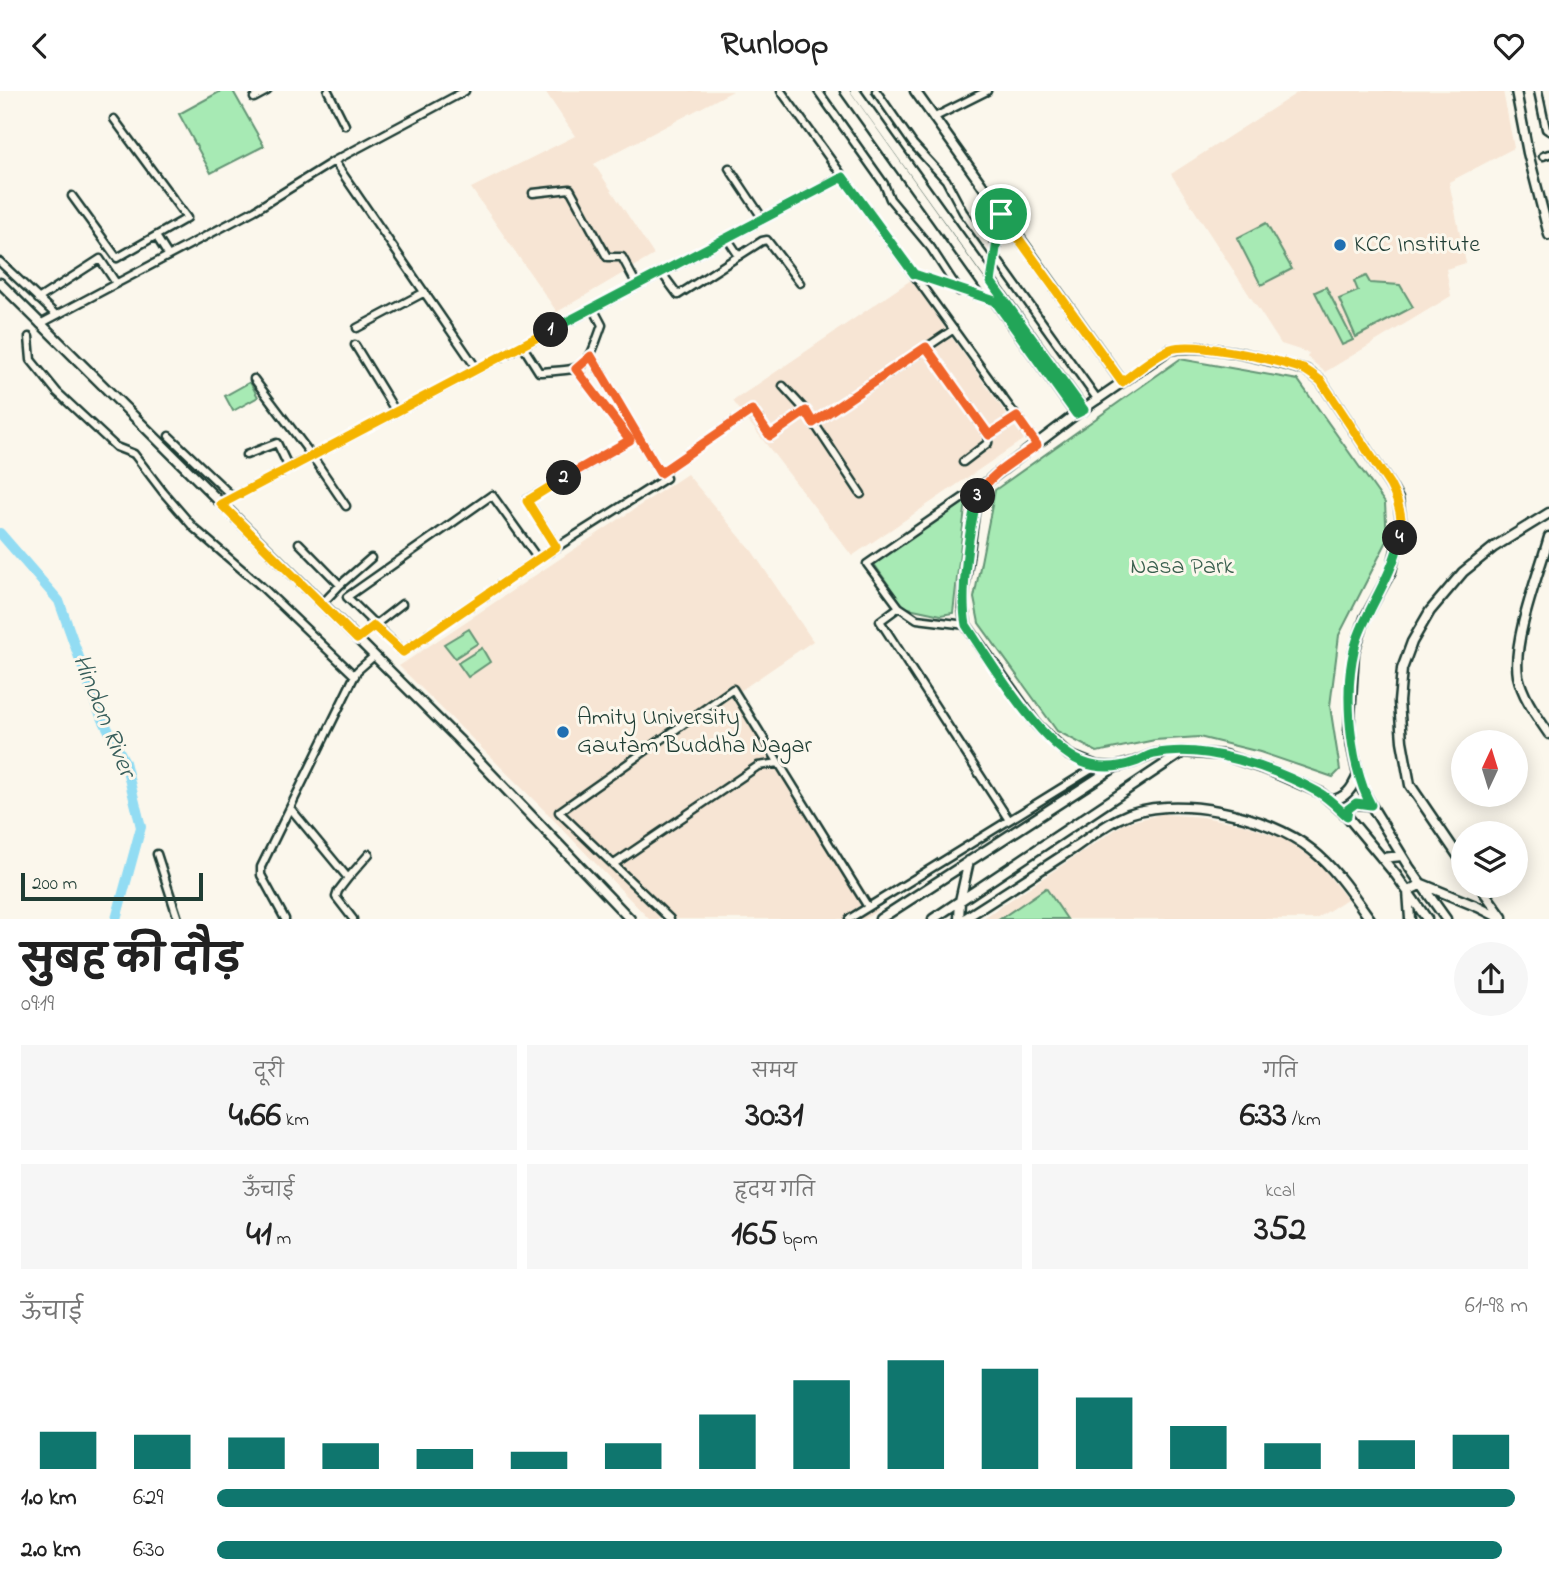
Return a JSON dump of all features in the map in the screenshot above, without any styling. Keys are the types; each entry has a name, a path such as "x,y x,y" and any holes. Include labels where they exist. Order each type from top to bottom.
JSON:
{"street":[{"path":"254,98 267,91"},
{"path":"328,91 345,125"},
{"path":"40,324 255,210 334,161 465,91"},
{"path":"781,91 1037,445"},
{"path":"818,91 884,184 890,199 931,248 959,291"},
{"path":"845,91 995,301 1080,412"},
{"path":"855,91 1080,412"},
{"path":"876,91 914,144 946,180 963,212 1098,400"},
{"path":"915,91 1122,382"},
{"path":"933,118 987,91"},
{"path":"1516,91 1545,206 1549,235"},
{"path":"1538,91 1545,108 1546,129 1549,131"},
{"path":"72,196 117,258 187,218 114,119"},
{"path":"334,161 478,369"},
{"path":"729,168 763,219"},
{"path":"221,504 843,177"},
{"path":"533,193 570,189 607,257 622,257 637,285"},
{"path":"991,282 1001,214"},
{"path":"156,236 168,255"},
{"path":"727,238 739,256"},
{"path":"661,272 678,295 767,240 800,283"},
{"path":"38,299 100,259 116,283"},
{"path":"0,262 56,315"},
{"path":"914,274 995,301"},
{"path":"0,283 458,739 630,919"},
{"path":"357,328 425,292"},
{"path":"522,345 539,372 576,369 591,356 602,325 593,308"},
{"path":"813,423 954,329"},
{"path":"29,337 31,360 57,392 116,447 134,454 194,528 261,586 355,676"},
{"path":"355,345 396,412"},
{"path":"926,347 989,435 988,443 963,462"},
{"path":"966,625 917,619 899,607 867,564 1169,350 1200,347 1306,370 1321,381 1398,499 1402,526 1397,551 1391,571 1362,627 1354,652 1349,733 1362,789 1402,856 1446,919"},
{"path":"591,356 660,473 752,410 770,436 806,411"},
{"path":"556,547 527,501 630,440 576,369"},
{"path":"254,379 346,506"},
{"path":"783,386 806,411 861,494"},
{"path":"989,435 1017,417"},
{"path":"169,436 233,497"},
{"path":"246,455 277,443 289,468"},
{"path":"993,477 982,487 975,506 964,589 966,625 1037,725 1069,754 1097,767 1115,767"},
{"path":"538,559 492,495 347,597 403,652 556,547 666,478"},
{"path":"1451,845 1410,785 1400,715 1402,669 1412,642 1430,611 1463,572 1494,547 1549,513"},
{"path":"1549,537 1518,657 1518,675 1524,692 1549,734"},
{"path":"299,543 340,585"},
{"path":"322,604 371,558"},
{"path":"357,639 402,604"},
{"path":"899,607 880,621 1009,820"},
{"path":"285,919 261,875 261,867 355,676 374,656"},
{"path":"670,919 559,812 733,689 868,907"},
{"path":"933,919 1182,752"},
{"path":"880,919 1115,767 1154,754 1182,752 1224,755 1271,771 1321,793 1347,816 1408,891 1427,919"},
{"path":"614,864 758,766 779,763"},
{"path":"849,919 1097,767"},
{"path":"1330,801 1338,800 1350,791 1358,775"},
{"path":"1347,816 1348,809 1356,803 1371,805"},
{"path":"969,861 960,901 962,919 1122,817 1154,810 1195,807 1246,817 1275,827 1294,838 1334,870 1370,919"},
{"path":"291,809 348,878"},
{"path":"157,854 178,919"},
{"path":"353,919 336,897 369,854"},
{"path":"1382,858 1402,856"},
{"path":"1408,891 1422,884 1502,919"},
{"path":"1408,891 1410,919"},
{"path":"1488,898 1502,919"}],"shaded area":[{"path":"545,91 733,91 594,164 654,255 557,312 471,188 575,136"},
{"name":"KCC Institute","path":"1300,91 1503,91 1514,148 1449,182 1466,263 1446,269 1451,296 1325,372 1307,357 1309,353 1281,344 1171,174"},
{"path":"911,280 1024,439 852,556 733,401"},
{"path":"687,474 752,551 813,641 734,695 878,910 865,919 649,919 399,666"},
{"path":"1162,814 1243,824 1286,840 1319,863 1347,899 1316,919 982,919 1125,823"}],"green space":[{"path":"221,91 233,91 264,146 211,173 179,114"},
{"path":"1266,223 1292,269 1261,285 1237,238"},
{"path":"1366,276 1370,283 1400,285 1413,307 1356,337 1339,299 1358,291 1354,281"},
{"path":"1326,287 1353,340 1342,345 1315,292"},
{"name":"Nasa Park","path":"1180,359 1298,380 1385,503 1387,541 1339,635 1330,706 1340,770 1333,777 1260,752 1199,737 1155,740 1097,752 1057,731 979,623 974,598 995,490"},
{"path":"250,382 258,397 233,411 225,396"},
{"path":"966,500 953,613 941,615 904,607 874,564"},
{"path":"469,629 478,643 455,658 444,644"},
{"path":"482,648 490,662 468,677 458,663"},
{"path":"1046,888 1067,919 1000,919"}],"waterway":[{"name":"Hindon River","path":"0,533 59,601 97,708 125,762 141,827 116,919"}],"place":[{"name":"KCC Institute","path":"1340,245"},
{"name":"Amity University Gautam Buddha Nagar","path":"563,732"}],"route":[{"path":"843,177 914,274 995,301 1076,414 1084,410 991,282 1001,214 1122,382 1169,350 1182,347 1200,347 1306,370 1321,381 1390,485 1398,499 1402,526 1391,571 1358,636 1350,695 1349,733 1362,789 1371,805 1356,803 1348,809 1347,816 1321,793 1271,771 1224,755 1182,752 1154,754 1115,767 1097,767 1081,761 1054,743 1037,725 989,660 966,625 963,608 977,498 982,487 993,477 1037,445 1017,417 989,435 926,347 813,423 806,411 770,436 752,410 660,473 591,356 576,369 630,440 527,501 556,547 403,652 374,626 357,639 221,504 843,177"}]}
